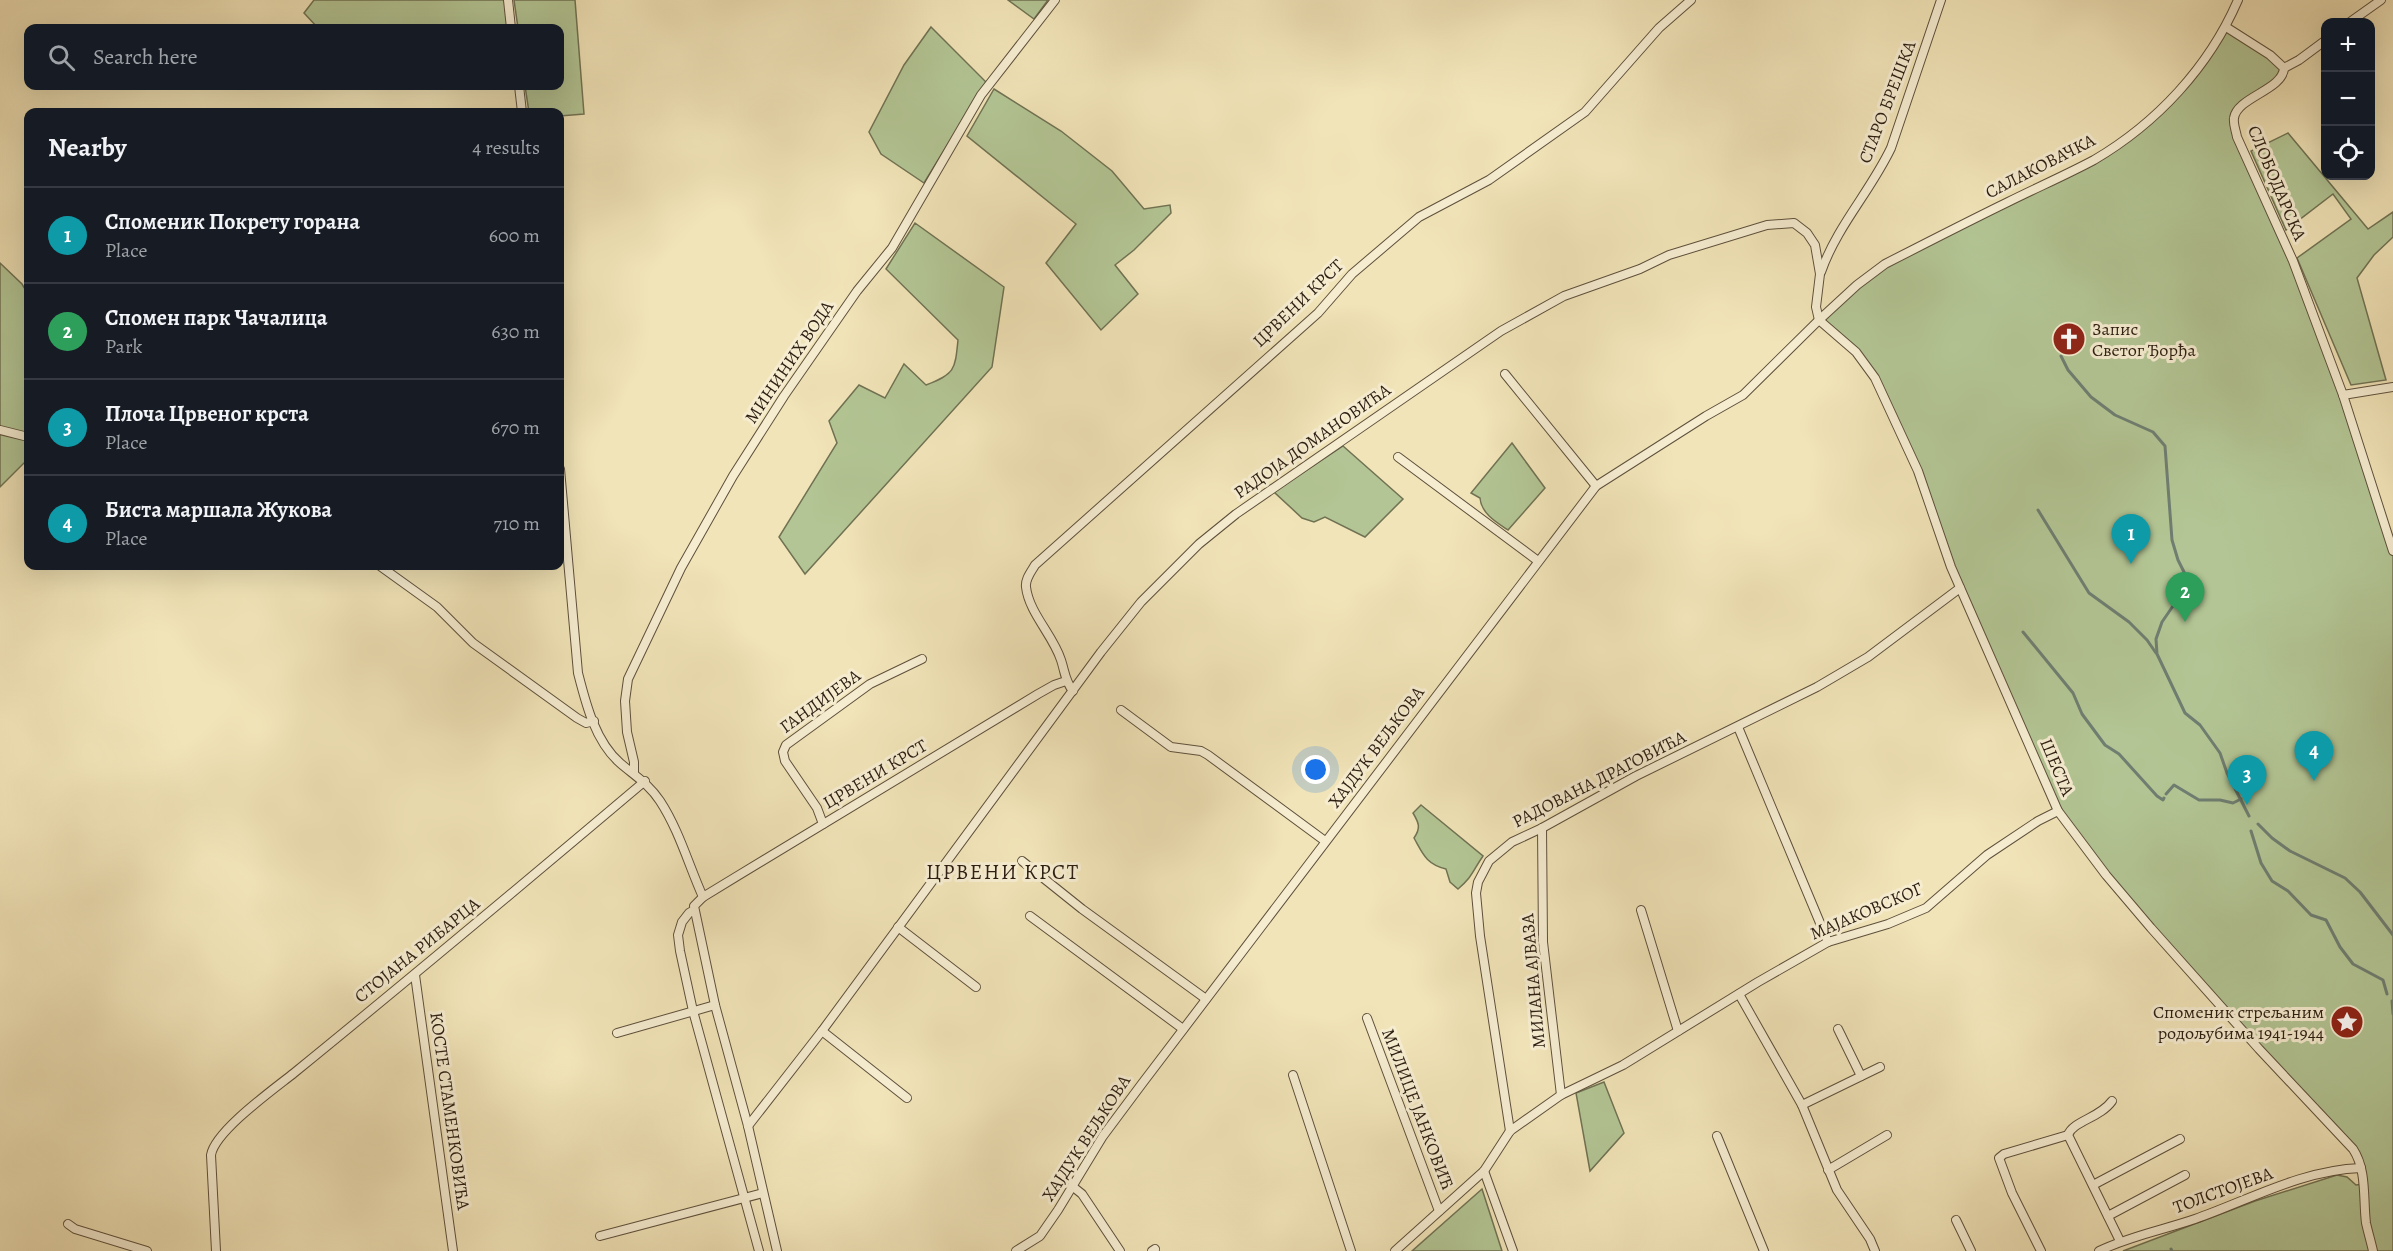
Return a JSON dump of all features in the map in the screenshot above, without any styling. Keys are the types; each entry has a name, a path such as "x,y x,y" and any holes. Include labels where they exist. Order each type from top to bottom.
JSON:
{"street":[{"path":"508,0 511,24"},
{"name":"МИНИНИХ ВОДА","path":"634,773 634,762 627,732 625,701 628,679 681,568 733,476 784,396 857,291 892,248 981,95 1055,0"},
{"name":"ЦРВЕНИ КРСТ","path":"1073,691 1066,681 1061,658 1032,606 1028,593 1027,579 1035,566 1318,313 1352,273 1397,234 1419,217 1489,180 1586,112 1659,28 1691,0"},
{"name":"СТАРО БРЕШКА","path":"1820,274 1836,236 1881,170 1891,148 1941,0"},
{"name":"САЛАКОВАЧКА","path":"1819,320 1857,285 1885,264 2093,160 2146,124 2169,102 2197,69 2226,27 2238,0"},
{"path":"2355,18 2381,0"},
{"path":"2226,27 2284,68"},
{"name":"СЛОБОДАРСКА","path":"2321,43 2284,68 2280,79 2236,110 2233,121 2293,261 2343,395 2393,550"},
{"path":"519,90 522,108"},
{"name":"РАДОЈА ДОМАНОВИЋА","path":"748,1126 822,1031 1141,602 1199,544 1236,514 1459,358 1540,308 1564,296 1640,269 1669,255 1776,224 1794,223 1807,232 1815,245 1820,274 1816,307 1819,320"},
{"name":"ХАЈДУК ВЕЉКОВА","path":"1016,1251 1040,1236 1103,1136 1596,486 1743,395 1819,320"},
{"name":"ШЕСТА","path":"1819,320 1856,352 1875,378 1918,471 1960,588 2058,811 2106,875 2151,928 2259,1049 2353,1149 2359,1158 2361,1168"},
{"path":"1505,374 1596,486"},
{"path":"2343,395 2393,387"},
{"path":"0,430 24,436"},
{"path":"1398,457 1538,561"},
{"path":"564,514 578,673 586,705 602,740 619,763 645,781 660,800 671,820 703,897 697,901 694,910 715,1005 748,1126 777,1251"},
{"path":"386,570 437,607 473,643 518,677 577,718 586,723 594,721"},
{"name":"РАДОВАНА ДРАГОВИЋА","path":"1510,1131 1476,893 1480,876 1496,853 1512,842 1636,776 1818,687 1868,657 1960,588"},
{"name":"ГАНДИЈЕВА","path":"823,824 817,808 785,761 783,752 786,745 870,684 922,659"},
{"name":"ЦРВЕНИ КРСТ","path":"703,897 1054,685 1066,681"},
{"path":"1121,710 1171,747 1201,751 1208,755 1325,841"},
{"path":"1738,727 1828,942"},
{"name":"СТОЈАНА РИБАРЦА","path":"216,1251 212,1147 250,1109 415,975 645,781"},
{"name":"МАЈАКОВСКОГ","path":"1395,1251 1484,1172 1510,1131 1561,1095 1623,1065 1828,942 1888,924 1926,908 1987,855 2038,821 2058,811"},
{"name":"МИЛАНА АЈВАЗА","path":"1542,828 1543,942 1561,1095"},
{"path":"1022,861 1082,909 1206,999"},
{"path":"694,910 688,913 682,922 678,935 693,1011 759,1251"},
{"path":"1641,910 1678,1031"},
{"path":"1030,916 1183,1029"},
{"path":"898,927 976,987"},
{"name":"КОСТЕ СТАМЕНКОВИЋА","path":"415,975 453,1251"},
{"path":"1740,994 1802,1105 1837,1190 1870,1239 1875,1251"},
{"path":"617,1033 715,1005"},
{"name":"МИЛИЦЕ ЈАНКОВИЋ","path":"1367,1018 1439,1211"},
{"path":"1838,1029 1861,1076"},
{"path":"822,1031 907,1098"},
{"path":"1802,1105 1880,1067"},
{"path":"1293,1075 1351,1251"},
{"path":"2042,1251 2012,1192 1999,1158 2004,1154 2068,1135 2072,1127 2102,1113 2112,1101"},
{"path":"1828,1170 1887,1135"},
{"path":"2068,1135 2120,1241"},
{"path":"1717,1136 1764,1251"},
{"path":"2092,1185 2180,1139"},
{"path":"2361,1168 2366,1224 2373,1251"},
{"name":"ТОЛСТОЈЕВА","path":"2099,1251 2120,1241 2196,1219 2292,1182 2333,1170 2361,1168"},
{"path":"1484,1172 1513,1251"},
{"path":"2108,1216 2185,1175"},
{"path":"1072,1185 1082,1194 1120,1251"},
{"path":"600,1236 763,1193"},
{"path":"1956,1220 1971,1251"},
{"path":"68,1224 75,1229 147,1251"}],"green space":[{"path":"314,0 508,0 511,24 314,24 304,13"},
{"path":"514,0 575,0 584,114 564,116 564,108 528,108 526,90 564,90 564,24 517,24"},
{"path":"1008,0 1048,0 1034,19"},
{"path":"931,27 986,82 924,183 881,154 869,132 904,65"},
{"path":"2226,27 2270,55 2284,73 2236,110 2233,121 2293,261 2393,551 2393,1251 2123,1251 2255,1201 2337,1175 2347,1177 2356,1185 2363,1184 2359,1158 2151,928 2058,811 1960,588 1918,471 1875,378 1858,356 1819,320 1885,264 2093,160 2154,118"},
{"path":"994,89 1061,131 1112,171 1144,209 1170,205 1171,213 1134,250 1115,265 1138,294 1101,330 1046,263 1076,224 967,136"},
{"path":"2288,133 2321,173 2321,180 2327,180 2368,229 2393,212 2393,237 2374,255 2357,278 2386,380 2351,385 2297,258 2351,219 2333,194 2286,230 2251,151"},
{"path":"915,223 1004,287 992,367 805,574 779,537 837,443 829,421 859,385 885,398 904,364 926,385 943,378 954,365 958,340 886,269"},
{"path":"0,263 24,287 24,463 0,487"},
{"path":"1512,443 1545,488 1508,530 1490,517 1483,508 1480,498 1471,493"},
{"path":"1343,446 1403,499 1365,537 1325,517 1314,522 1302,518 1274,492"},
{"path":"1421,805 1483,856 1470,877 1458,889 1450,882 1446,869 1429,861 1414,838 1418,825 1413,813"},
{"path":"1604,1082 1624,1133 1590,1171 1576,1093"},
{"path":"1482,1189 1502,1251 1412,1251"}],"waterway":[{"path":"2061,356 2068,370 2091,397 2115,415 2153,432 2165,446 2172,540 2185,574 2186,587 2162,622 2156,639 2157,654 2185,713 2200,725 2220,753 2227,773 2249,816"},
{"path":"2038,510 2089,593 2129,622 2156,653"},
{"path":"2023,632 2073,693 2082,714 2105,745 2119,754 2157,796 2163,800 2164,798"},
{"path":"2166,794 2174,785 2199,800 2220,800 2233,803 2241,799"},
{"path":"2258,824 2290,851 2345,878 2360,892 2393,935"},
{"path":"2251,831 2261,863 2272,881 2288,891 2311,915 2326,920 2340,947 2353,964 2383,980 2387,994"},
{"path":"2392,1001 2393,1014"}],"place":[{"name":"Запис Светог Ђорђа","path":"2069,339"},
{"name":"Споменик Покрету горана","path":"2131,564"},
{"name":"Спомен парк Чачалица","path":"2185,622"},
{"name":"Биста маршала Жукова","path":"2314,781"},
{"name":"Плоча Црвеног крста","path":"2247,805"},
{"name":"Споменик стрељаним родољубима 1941-1944","path":"2347,1022"}],"district":[{"name":"ЦРВЕНИ КРСТ","path":"1003,872"}]}
